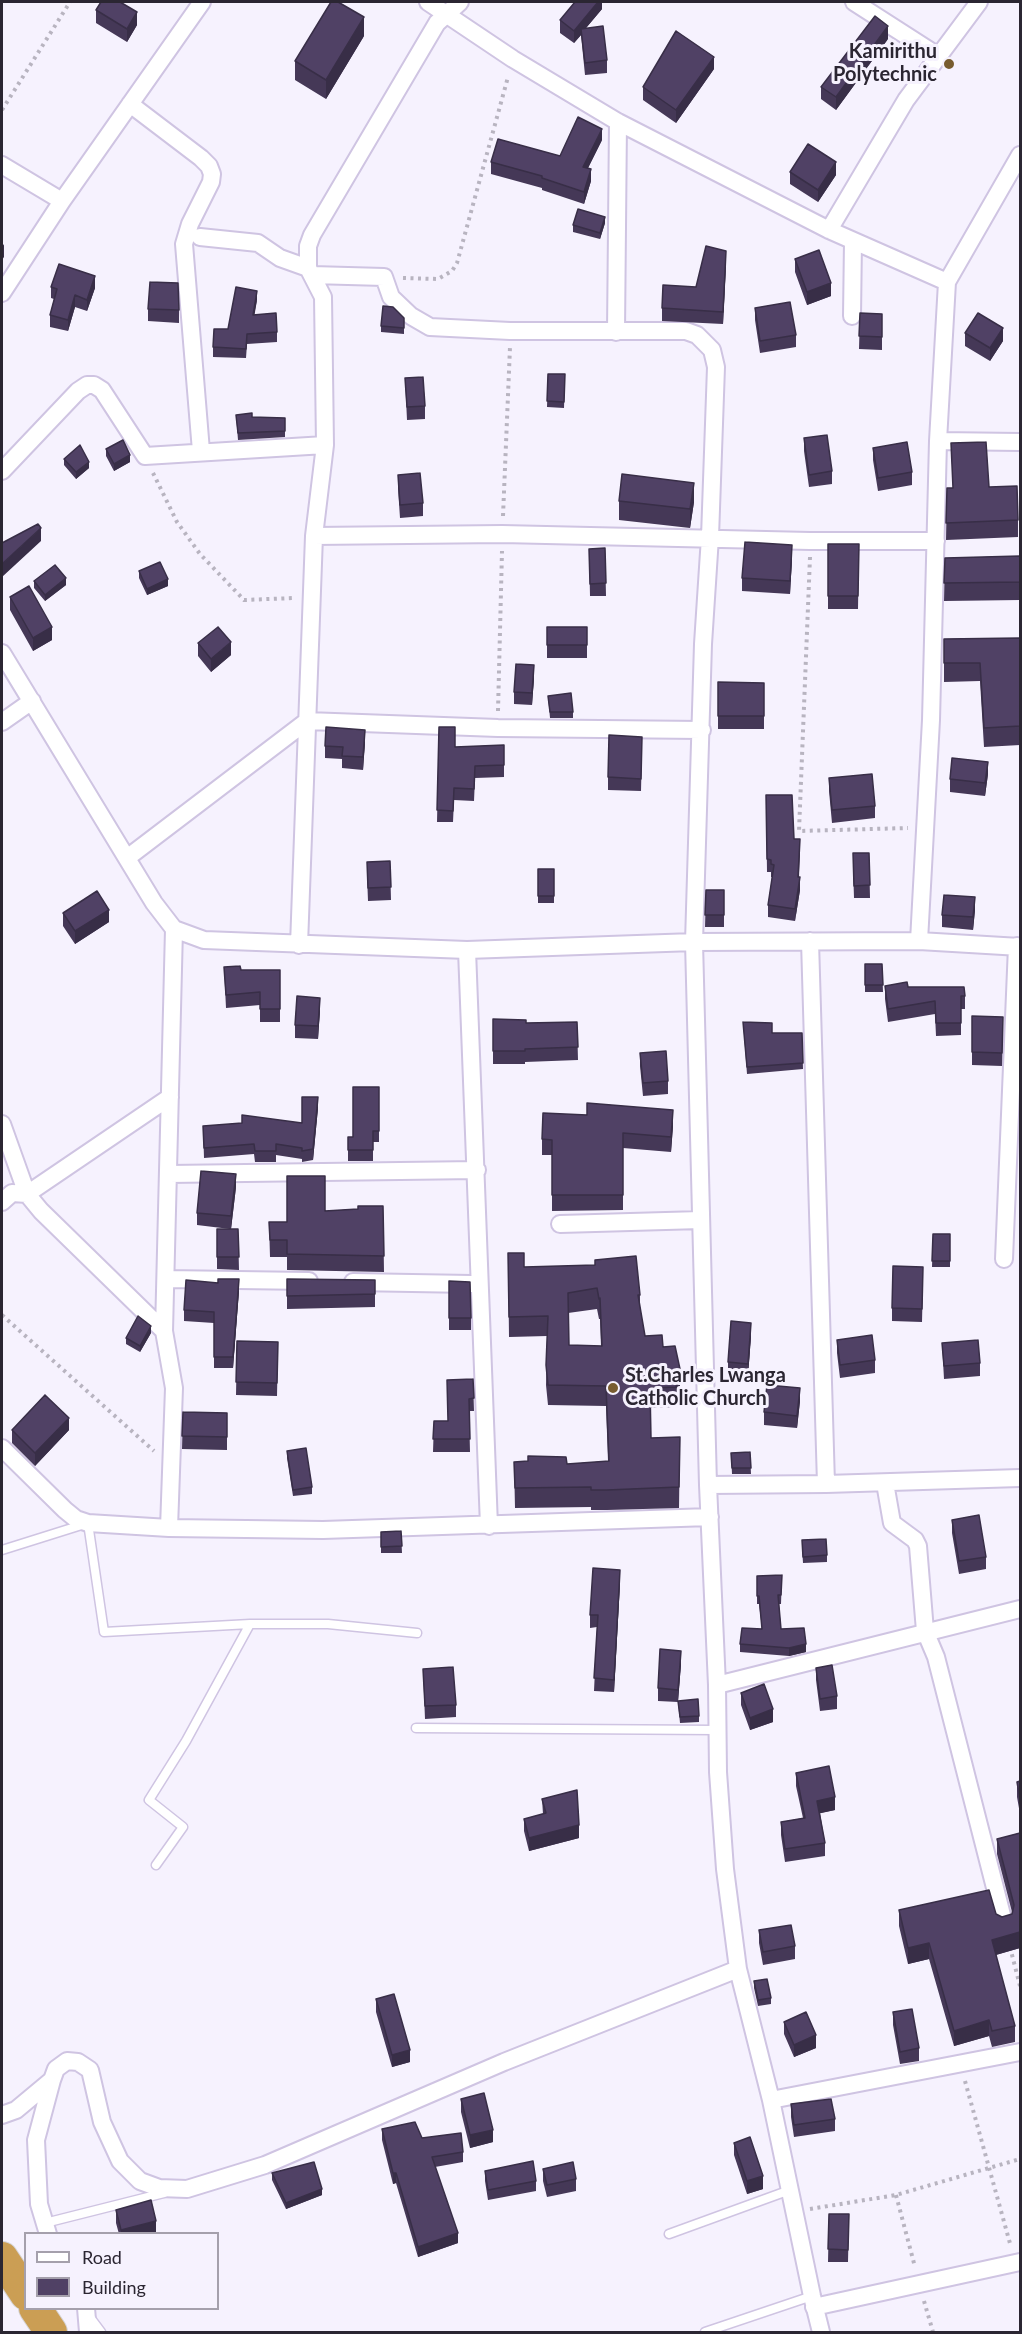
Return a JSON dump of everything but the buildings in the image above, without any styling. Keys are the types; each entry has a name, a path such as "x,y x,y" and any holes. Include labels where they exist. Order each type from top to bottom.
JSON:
{"highway":[{"path":"2,2258 24,2291"},
{"path":"36,2310 51,2332"}],"street":[{"path":"2,293 62,201 202,2"},
{"path":"428,2 513,59 618,122 829,230 947,282"},
{"path":"299,945 314,536 325,445 323,297 310,271 308,246 312,235 437,23 445,13 460,2"},
{"path":"854,2 938,56"},
{"path":"829,230 906,100 979,2"},
{"path":"130,104 201,158 209,166 212,174 211,182 190,224 184,244 201,451"},
{"path":"616,332 618,122"},
{"path":"919,941 924,828 938,640 936,541 938,441 947,282 1020,155"},
{"path":"2,165 62,201"},
{"path":"200,237 258,243 280,258 310,271 384,277 391,297 411,316 430,327 488,330 686,332 697,335 712,350 716,367 710,537 703,644 694,942 718,1772 725,1869 738,1969 771,2100 821,2332"},
{"path":"852,316 853,241"},
{"path":"2,471 78,391 87,385 94,385 102,390 145,456 325,445"},
{"path":"938,441 1020,442"},
{"path":"314,536 502,534 810,541 936,541"},
{"path":"2,653 154,903 174,929 204,940 467,950 694,942 810,941 919,941 1019,946 1004,1259"},
{"path":"2,722 32,701"},
{"path":"127,858 307,722 498,728 702,730"},
{"path":"169,1528 174,1388 164,1331 174,929"},
{"path":"810,941 826,1484"},
{"path":"467,950 489,1526"},
{"path":"2,1202 12,1193 27,1194 170,1097"},
{"path":"2,1124 27,1194 58,1228 164,1331"},
{"path":"169,1174 477,1170"},
{"path":"560,1224 701,1220"},
{"path":"166,1279 480,1284"},
{"path":"2,1448 65,1510 76,1519 88,1523 169,1528 323,1530 710,1517"},
{"path":"708,1485 1020,1478"},
{"path":"885,1482 892,1523 915,1540 918,1546 925,1631 936,1657 1004,1923"},
{"path":"717,1685 1020,1609"},
{"path":"985,1845 1003,1841"},
{"path":"46,2228 39,2204 36,2140 56,2069 67,2061 78,2062 90,2070 102,2122 120,2162 140,2181 159,2188 182,2188 219,2181 265,2165 504,2062 738,1969"},
{"path":"771,2100 1020,2052"},
{"path":"2,2115 16,2110 52,2080"},
{"path":"813,2302 1018,2263"},
{"path":"86,2311 88,2332"}],"lane":[{"path":"2,1550 88,1523 104,1632 250,1624 328,1624 417,1633"},
{"path":"156,1864 183,1827 149,1800 186,1741 250,1624"},
{"path":"416,1728 717,1730"},
{"path":"46,2228 182,2188"},
{"path":"669,2234 790,2190"},
{"path":"705,2332 813,2302"},
{"path":"86,2311 101,2332"}],"path":[{"path":"2,110 70,2"},
{"path":"384,277 438,279 452,271 457,263 513,59"},
{"path":"145,456 177,522 200,554 244,600 311,598"},
{"path":"810,541 799,831 924,828"},
{"path":"2,1315 170,1465"},
{"path":"1004,1923 1020,1986"},
{"path":"960,2063 1018,2263"},
{"path":"795,2212 896,2195 1020,2159"}],"place":[{"name":"Kamirithu Polytechnic","path":"949,64"},
{"name":"St.Charles Lwanga Catholic Church","path":"613,1388"}]}
